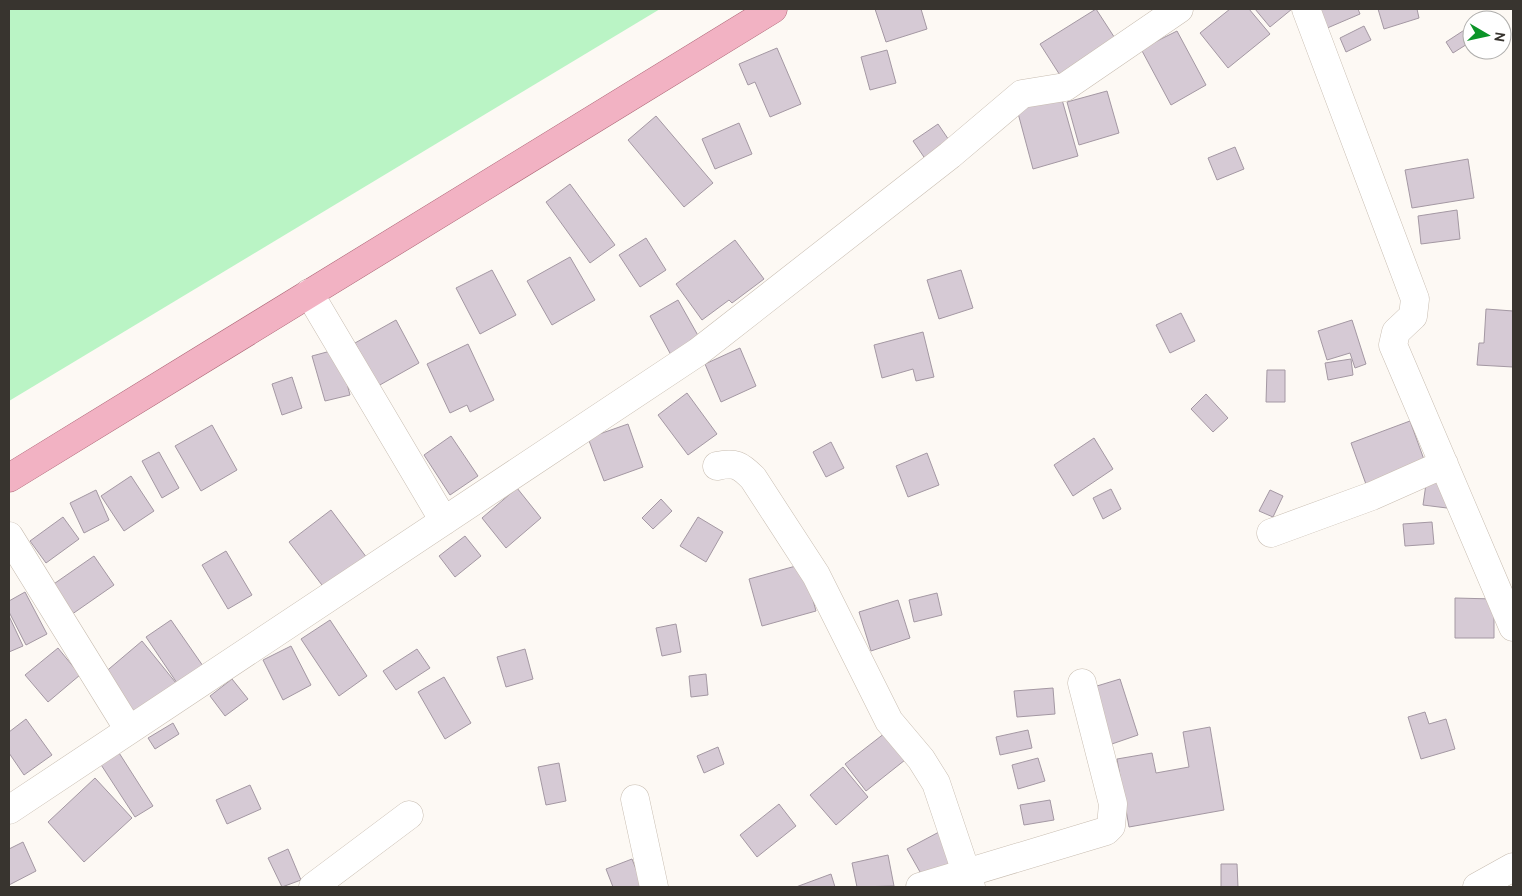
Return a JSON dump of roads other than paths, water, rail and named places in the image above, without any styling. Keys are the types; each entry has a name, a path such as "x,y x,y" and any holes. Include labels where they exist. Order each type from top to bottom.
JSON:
{"main road":[{"path":"9,478 773,9"}],"street":[{"path":"9,810 698,352 950,155 1022,94 1065,87 1179,9"},
{"path":"1306,9 1415,299 1413,316 1396,332 1393,345 1513,627"},
{"path":"309,293 444,521"},
{"path":"717,466 732,463 741,466 753,478 816,574 889,722 921,759 936,783 969,881"},
{"path":"1271,534 1372,496 1444,464"},
{"path":"9,536 129,730"},
{"path":"920,887 969,881 1106,831 1111,826 1113,804 1082,683"},
{"path":"635,799 654,887"},
{"path":"313,887 409,815"},
{"path":"1477,887 1513,867"}]}
